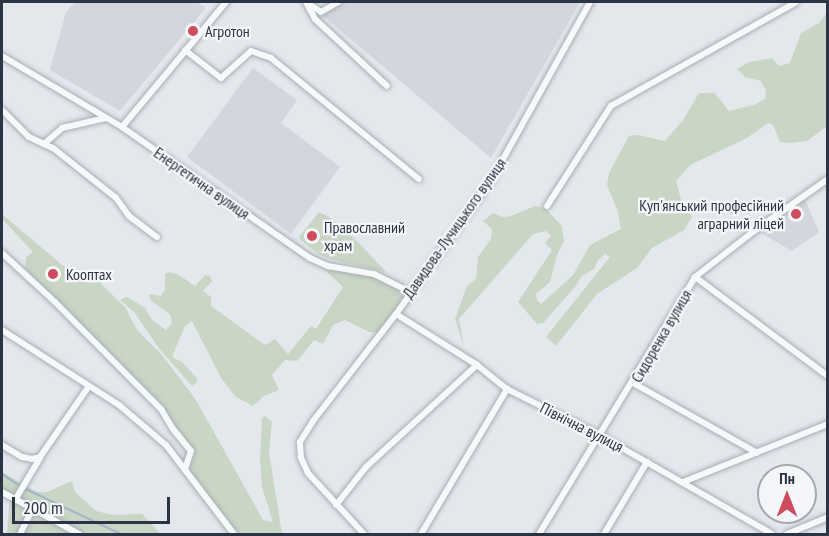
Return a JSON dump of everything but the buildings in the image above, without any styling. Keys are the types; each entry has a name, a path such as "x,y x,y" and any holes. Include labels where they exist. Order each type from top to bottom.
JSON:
{"street":[{"path":"122,126 226,2"},
{"path":"306,2 321,12 338,2"},
{"path":"306,2 315,19 387,87"},
{"name":"Давидова-Лучицького вулиця","path":"336,505 308,473 301,458 300,442 313,421 396,314 492,179 590,2"},
{"path":"547,206 611,106 796,2"},
{"path":"185,50 221,78 251,51 271,58 419,179"},
{"name":"Енергетична вулиця","path":"2,56 122,126 310,258 328,267 374,274 410,292"},
{"path":"2,110 29,137 45,143 116,198 129,216 157,237"},
{"path":"45,143 62,128 107,118"},
{"name":"Сидоренка вулиця","path":"538,534 601,436 695,277 769,219 828,179"},
{"path":"2,254 55,302 161,409 173,429 191,451 185,470"},
{"path":"695,277 828,375"},
{"name":"Північна вулиця","path":"396,314 477,365 507,389 601,436 772,534"},
{"path":"2,330 119,405 166,445 234,534"},
{"path":"364,534 336,505 366,467 477,365"},
{"path":"633,383 757,453"},
{"path":"15,500 40,457 89,386"},
{"path":"421,534 507,389"},
{"path":"683,482 828,424"},
{"path":"2,446 22,457 32,459 40,457"},
{"path":"604,534 647,462"},
{"path":"2,492 79,534"},
{"path":"21,534 32,510"},
{"path":"787,534 828,517"}],"shaded area":[{"path":"75,2 197,2 206,8 120,111 50,70 66,12"},
{"path":"338,2 580,2 491,158 321,14"},
{"path":"253,68 297,100 281,123 340,167 291,234 187,157"},
{"name":"Куп'янський професійний аграрний ліцей","path":"804,197 819,232 792,251 756,230"}],"green space":[{"path":"827,12 827,126 807,141 789,143 780,142 773,125 768,123 747,138 690,165 676,181 681,200 692,217 684,230 652,248 637,268 597,294 556,346 546,337 610,257 605,254 598,260 594,269 582,276 543,323 537,324 518,302 552,250 545,243 551,236 546,231 533,234 459,319 464,347 455,319 467,286 476,279 478,257 491,239 492,229 483,221 493,213 503,217 511,216 535,206 545,208 562,226 564,241 557,255 550,282 536,294 541,304 573,275 590,245 621,229 618,212 607,185 609,173 629,136 638,135 665,141 683,120 699,93 715,93 729,111 754,105 765,99 766,91 761,81 745,77 737,69 749,62 772,58 779,66 790,63 801,33 819,23"},
{"path":"319,212 329,217 358,242 386,272 333,260 320,255 302,241 299,237"},
{"path":"2,214 82,282 95,278 125,307 137,330 162,355 196,400 263,520 273,522 262,487 260,461 262,418 265,416 272,422 269,452 282,534 244,534 242,531 242,534 233,529 187,471 191,459 158,402 25,268 26,257 33,252 2,219"},
{"path":"256,224 328,266 373,274 410,292 381,333 369,332 345,320 333,325 323,344 314,340 297,361 285,360 272,375 279,390 264,396 253,406 236,397 221,378 192,321 185,326 172,357 182,362 194,375 198,381 192,386 158,347 134,312 120,300 127,297 145,308 152,320 166,330 172,323 170,314 150,300 149,294 161,296 165,290 165,274 170,272 179,275 195,286 205,275 210,276 212,281 203,291 211,297 211,306 265,345 275,339 288,354 311,326 316,329 343,287 325,270"},
{"path":"2,472 37,492 47,492 72,481 75,492 96,511 113,515 142,514 161,534 7,534 10,497 2,492"}],"waterway":[{"path":"2,474 19,485"},
{"path":"26,489 121,534"}],"place":[{"name":"Агротон","path":"193,31"},
{"name":"Куп'янський професійний аграрний ліцей","path":"796,214"},
{"name":"Православний храм","path":"312,236"},
{"name":"Кооптах","path":"53,274"}]}
